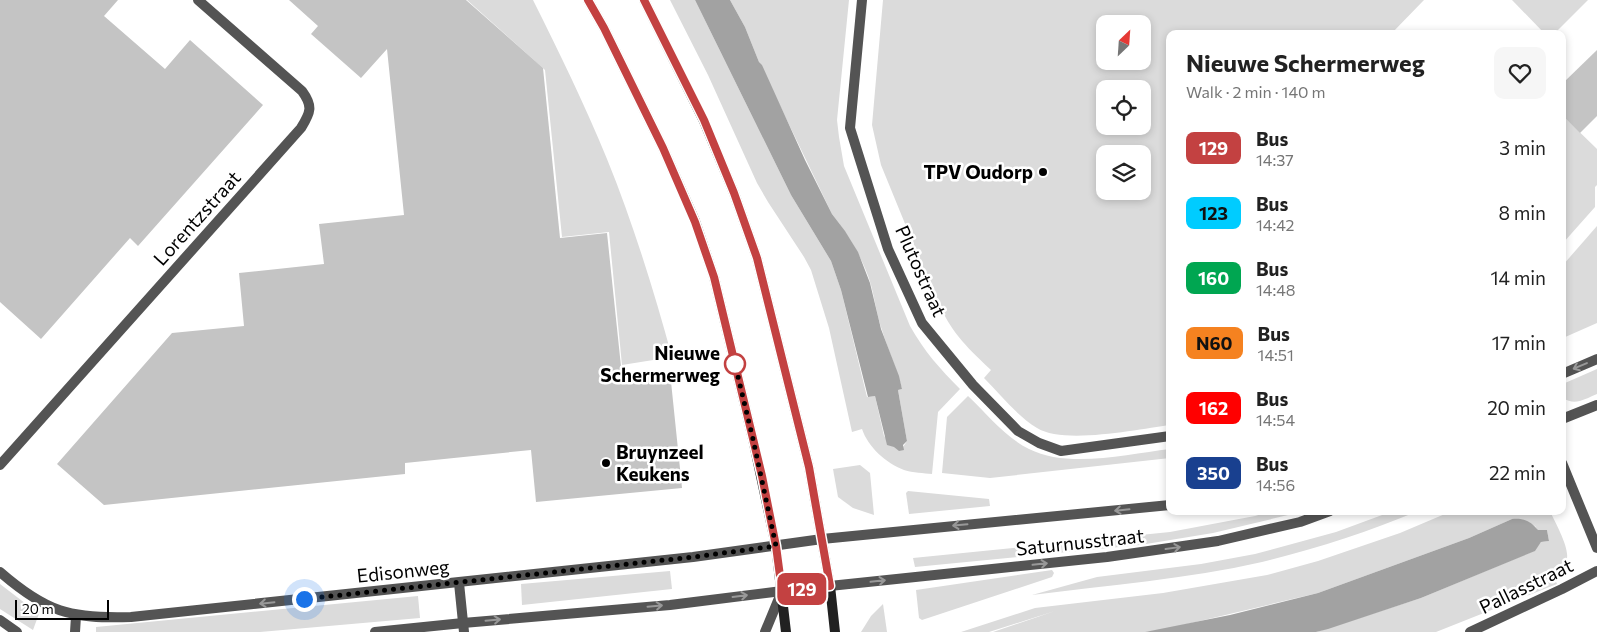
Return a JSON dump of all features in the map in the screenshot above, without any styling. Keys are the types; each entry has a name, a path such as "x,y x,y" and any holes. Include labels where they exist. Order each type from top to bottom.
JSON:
{"main road":[{"path":"588,0 604,28 663,148 695,222 714,277 753,439 776,546 786,632"},
{"path":"644,0 704,120 734,193 757,258 809,467 830,586 835,632"}],"street":[{"name":"Lorentzstraat","path":"0,465 301,128 310,115 309,101 302,91 198,0"},
{"name":"Plutostraat","path":"862,0 850,128 888,248 922,323 973,385 1012,425 1018,431 1039,443 1061,451 1166,437"},
{"path":"1566,372 1597,359"},
{"path":"1566,418 1597,405"},
{"path":"1566,473 1597,548"},
{"name":"Saturnusstraat","path":"822,539 1166,505"},
{"name":"Saturnusstraat","path":"830,586 1107,557 1180,547 1218,541 1291,524 1318,515"},
{"name":"Edisonweg","path":"0,572 30,596 48,606 76,616 110,618 459,583 822,539"},
{"name":"Pallasstraat","path":"1470,632 1562,589 1597,570"},
{"path":"459,583 464,627"},
{"path":"375,632 464,627 830,586"},
{"path":"765,632 782,591"},
{"path":"75,632 76,616"},
{"path":"0,620 17,632"}],"shaded area":[{"path":"467,0 533,0 581,99 617,183 658,307 672,357 622,365 609,232 562,237 545,70"},
{"path":"670,0 695,0 791,195 831,261 841,290 867,397 875,396 884,436 898,449 903,447 907,441 898,390 902,389 880,325 868,275 855,248 832,214 759,62 745,27 730,0 849,0 837,120 844,166 910,326 921,344 960,389 938,412 932,474 911,472 897,467 878,454 862,429 852,432 829,328 811,270 757,183 708,75"},
{"path":"695,0 730,0 745,27 759,62 832,214 858,252 870,283 881,329 899,376 902,389 898,390 907,441 903,445 904,450 899,451 887,445 875,396 868,397 841,290 831,261 791,195"},
{"path":"883,0 1424,0 1395,30 1166,30 1166,426 1083,436 1049,433 1037,428 1009,405 984,378 991,370 956,333 940,306 936,307 930,294 933,292 881,165 872,125"},
{"path":"1512,0 1588,0 1558,30 1541,30"},
{"path":"1566,119 1597,149 1595,207 1566,240"},
{"path":"1597,226 1597,323 1566,337 1566,262"},
{"path":"1597,369 1597,394 1584,400 1576,402 1566,400 1566,383"},
{"path":"968,396 1012,438 1029,449 1045,455 1080,459 1166,450 1166,458 990,478 942,473 947,417"},
{"path":"860,465 870,473 874,515 853,508 838,497 833,469"},
{"path":"908,491 989,499 990,506 909,514 906,493"},
{"path":"1288,515 1213,533 1140,545 915,567 913,558 1170,532 1255,516"},
{"path":"1382,515 1408,515 1341,540 1302,552 1234,568 1032,595 1097,577 1201,564 1255,554 1336,532"},
{"path":"1443,515 1552,515 1566,548 1567,558 1559,567 1560,571 1553,575 1557,584 1436,632 1316,632 1421,598 1534,551 1541,542 1549,541 1547,530 1538,531 1535,526 1512,519 1469,538 1318,593 1166,629 1145,632 993,632 1055,611 989,632 961,632 1035,608 1163,593 1267,575 1318,561 1400,533"},
{"path":"1512,519 1529,522 1538,530 1547,530 1549,541 1541,542 1535,551 1421,598 1328,629 1316,632 1145,632 1230,615 1318,593 1469,538"},
{"path":"1052,570 1054,573 1052,577 922,620 919,618 916,590"},
{"path":"670,571 672,589 522,605 521,584"},
{"path":"0,584 30,607 40,611 33,630 0,609"},
{"path":"418,596 420,618 260,632 96,632 96,627"},
{"path":"883,604 887,632 861,632 871,616"}],"building":[{"path":"0,0 118,0 104,16 165,69 190,40 263,105 138,246 130,238 41,339 0,302"},
{"path":"289,0 466,0 543,68 560,238 607,233 622,376 670,372 682,488 536,502 531,450 405,463 405,474 104,505 57,464 172,333 244,326 239,273 324,264 319,224 404,215 387,49 361,78 311,34 318,26"},
{"path":"1597,50 1597,116 1580,133 1566,119 1566,80"}],"bus line":[{"name":"129","path":"588,0 604,28 663,148 695,222 714,277 762,476 776,546 782,591 830,586 809,467 757,258 734,193 704,120 644,0"}],"place":[{"name":"TPV Oudorp","path":"1043,172"},
{"name":"Nieuwe Schermerweg","path":"735,364"},
{"name":"Bruynzeel Keukens","path":"606,463"}],"route":[{"path":"304,599 693,557 776,546 735,364"}]}
